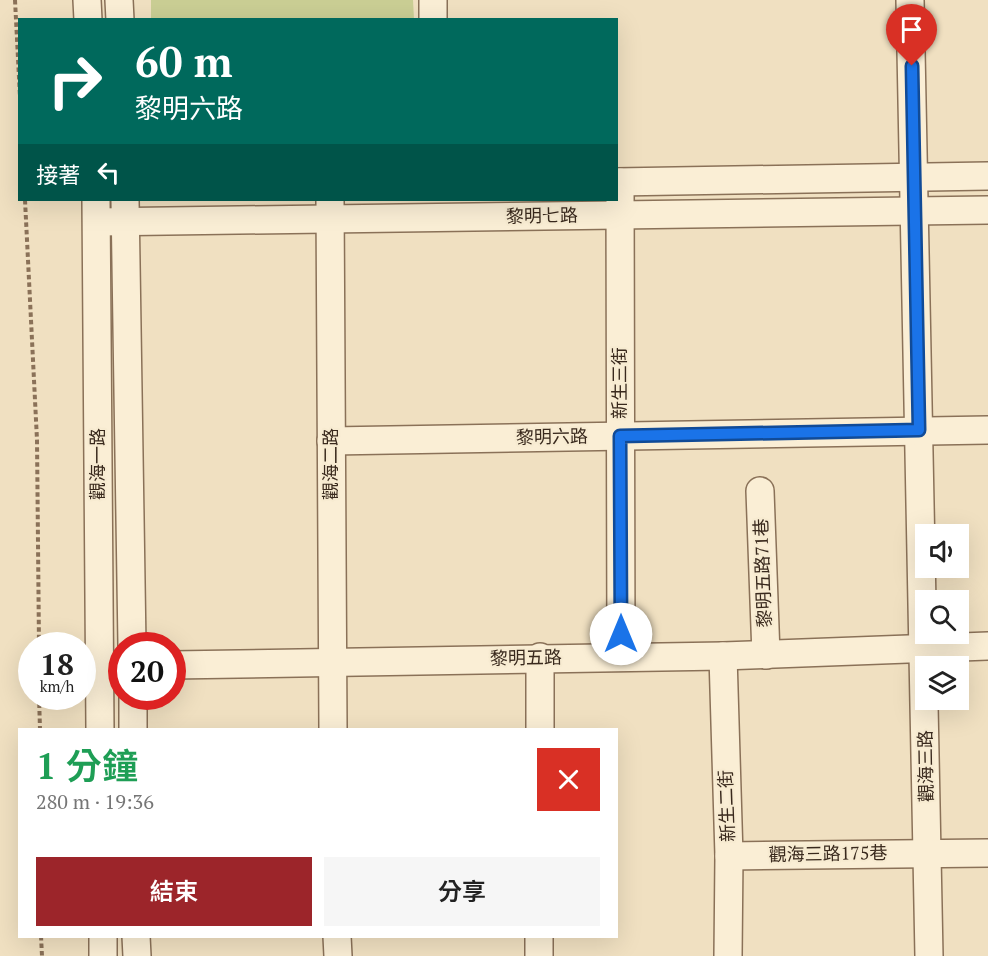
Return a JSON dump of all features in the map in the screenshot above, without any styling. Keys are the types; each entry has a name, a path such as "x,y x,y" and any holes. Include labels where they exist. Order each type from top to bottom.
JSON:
{"street":[{"path":"87,0 88,18"},
{"path":"119,0 120,18"},
{"path":"433,0 433,18"},
{"name":"觀海三路","path":"910,0 929,956"},
{"path":"618,182 988,176"},
{"name":"新生三街","path":"618,182 621,215 621,656"},
{"name":"黎明七路","path":"97,211 330,209 621,215 988,210"},
{"name":"觀海二路","path":"330,209 333,728"},
{"name":"觀海一路","path":"97,211 109,632"},
{"name":"觀海一路","path":"125,211 132,632"},
{"name":"黎明六路","path":"332,441 988,430"},
{"name":"黎明五路71巷","path":"760,491 766,655"},
{"name":"黎明五路","path":"186,665 540,657 723,656 988,646"},
{"name":"新生二街","path":"723,656 729,856 728,956"},
{"path":"540,657 540,728"},
{"name":"觀海一路","path":"100,728 108,678"},
{"path":"133,710 133,728"},
{"name":"觀海三路175巷","path":"729,856 988,853"},
{"path":"103,938 103,956"},
{"path":"136,938 136,956"},
{"path":"337,938 338,956"},
{"path":"539,938 539,956"}],"path":[{"path":"15,0 18,58"},
{"path":"25,201 37,440 39,632"},
{"path":"39,710 40,728"},
{"path":"42,938 42,956"}],"green space":[{"path":"151,0 413,0 414,18 151,18"}],"route":[{"path":"621,634 620,436 919,430 912,66"}]}
